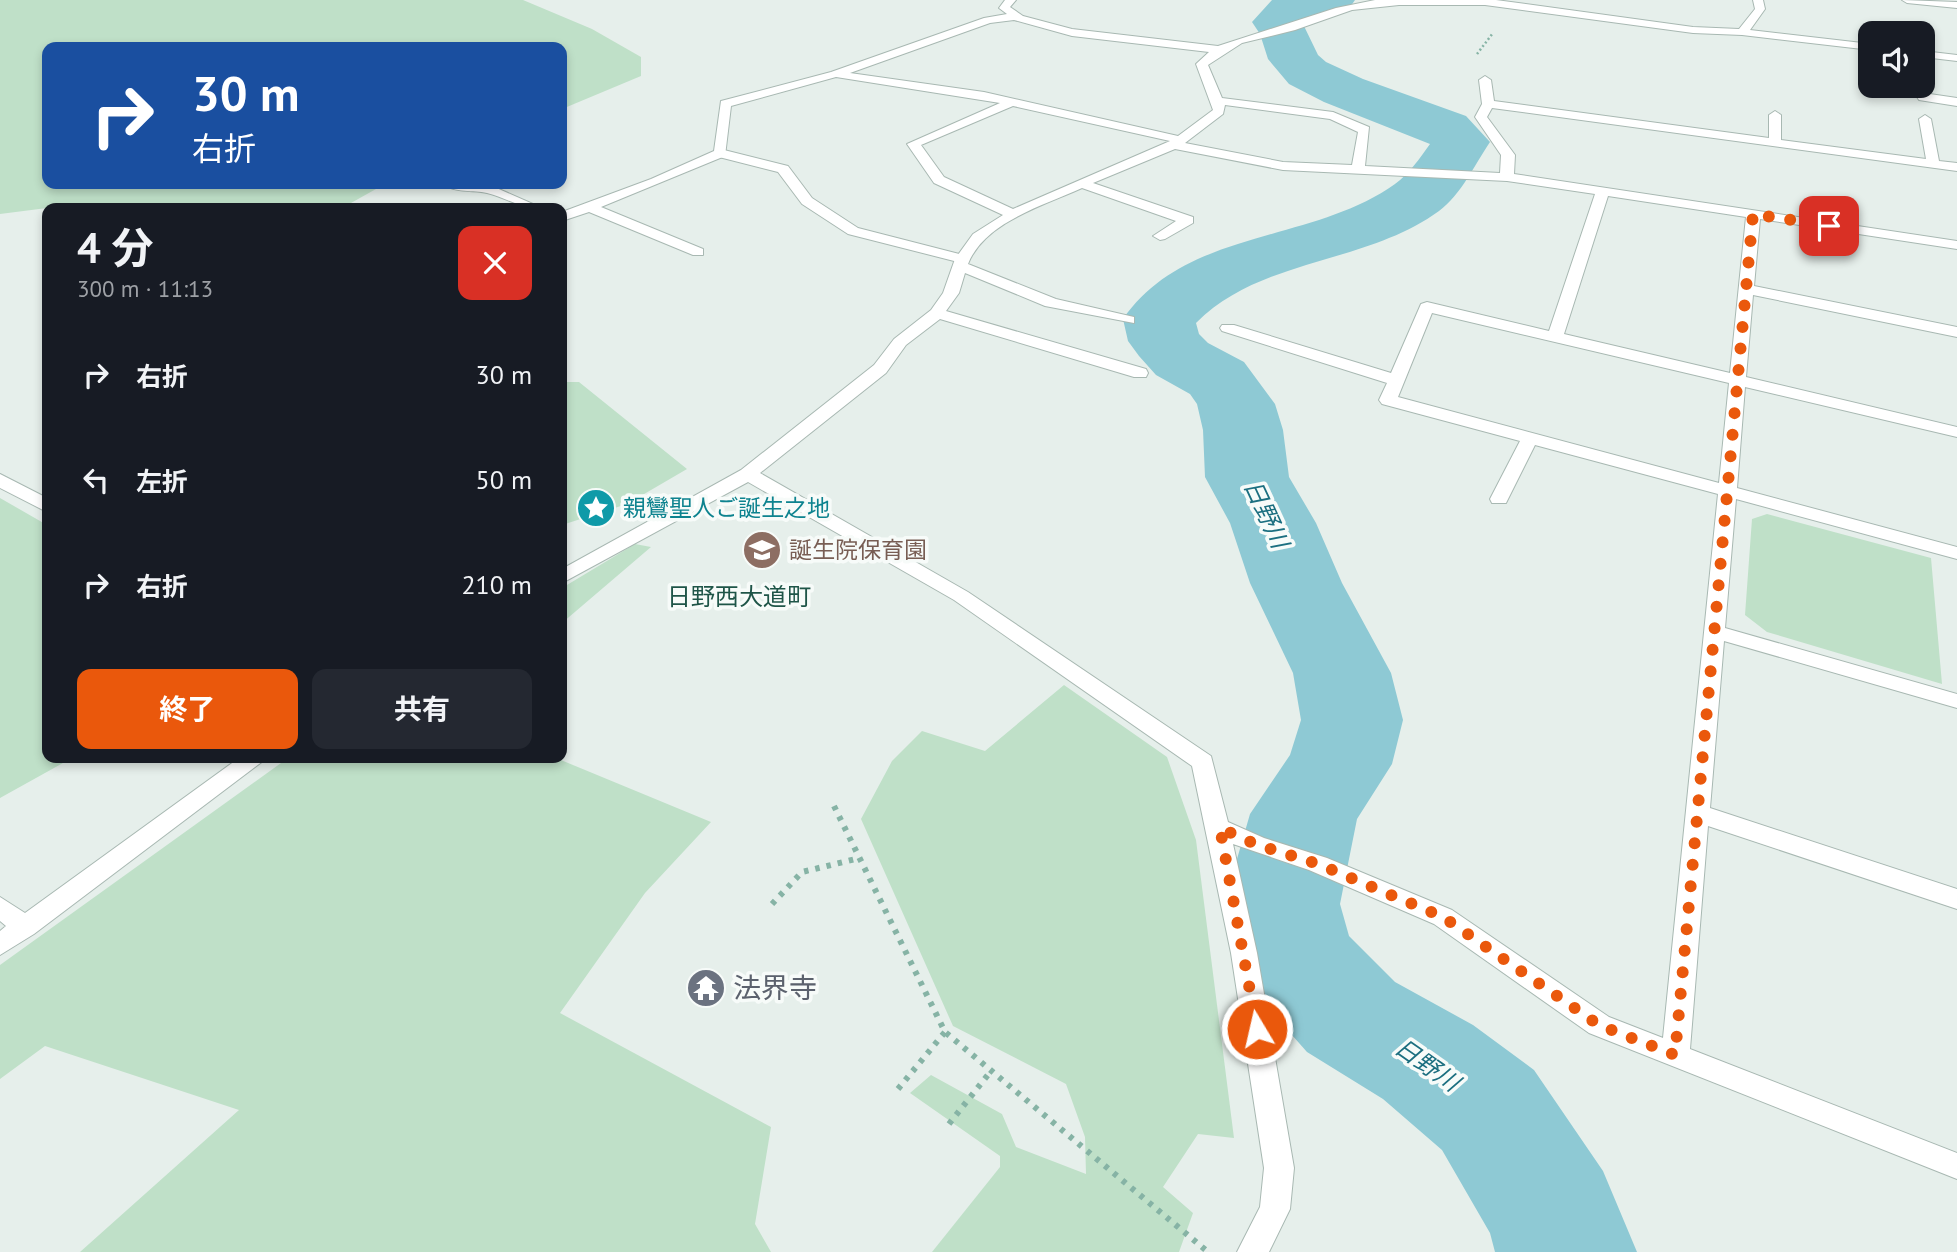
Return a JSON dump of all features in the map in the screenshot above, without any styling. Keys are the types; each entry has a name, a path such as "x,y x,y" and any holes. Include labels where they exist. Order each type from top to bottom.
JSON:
{"street":[{"path":"1011,0 1004,8 1012,17"},
{"path":"1742,32 1760,9 1758,0"},
{"path":"1907,0 1957,5"},
{"path":"720,153 725,104 835,74 988,20 1012,17 1127,41 1216,50 1291,27 1346,6 1388,2 1489,1 1693,30 1742,32 1858,45"},
{"path":"567,574 748,474 880,369 900,342 937,313 951,293 961,263 978,237 1013,214 1178,142 1219,111 1219,102 1204,80 1202,64 1216,50"},
{"path":"1935,55 1957,58"},
{"path":"835,74 1013,102 1283,166 1507,177 1957,245"},
{"path":"1485,80 1488,104 1482,117 1508,155 1507,177"},
{"path":"1930,98 1957,102"},
{"path":"1013,102 913,144 939,180 1013,214"},
{"path":"1219,102 1333,116 1364,130 1358,171"},
{"path":"1488,104 1957,167"},
{"path":"1775,115 1775,142"},
{"path":"1925,119 1933,163"},
{"path":"567,215 720,153 783,169 807,201 853,231 961,263 1051,303 1128,320"},
{"path":"1081,183 1188,220 1160,236"},
{"path":"485,189 523,203"},
{"path":"1555,337 1603,191"},
{"path":"589,207 698,253"},
{"path":"1675,1055 1753,214"},
{"path":"1746,289 1957,332"},
{"path":"1957,432 1427,307 1388,400 1957,553"},
{"path":"937,313 1140,373"},
{"path":"1228,328 1396,380"},
{"path":"1499,499 1530,438"},
{"path":"748,474 961,596 1203,762 1220,828 1247,967 1279,1168 1275,1209 1253,1252"},
{"path":"0,480 42,503"},
{"path":"1714,632 1957,701"},
{"path":"214,788 222,763"},
{"path":"0,945 248,763"},
{"path":"1698,813 1957,899"},
{"path":"1220,828 1255,844 1318,864 1443,917 1599,1025 1957,1166"},
{"path":"0,907 25,927"}],"path":[{"path":"1485,80 1476,76 1477,53 1493,32 1493,11 1489,1"},
{"path":"834,806 945,1031 1208,1252"},
{"path":"772,904 802,872 860,858"},
{"path":"898,1089 945,1031"},
{"path":"949,1124 991,1071"}],"green space":[{"path":"0,0 523,0 592,29 641,57 641,76 567,107 567,42 42,42 42,189 376,189 351,203 42,203 42,209 0,214"},
{"path":"567,382 579,382 687,469 627,504 567,523"},
{"path":"0,498 42,522 42,763 63,763 0,798"},
{"path":"1767,514 1931,558 1942,684 1767,632 1745,615 1752,519"},
{"path":"635,544 651,547 567,619 567,585"},
{"path":"1064,685 1167,757 1196,840 1234,1138 1198,1134 1163,1187 1193,1213 1179,1252 932,1252 1000,1167 1000,1156 910,1093 931,1075 1002,1114 1016,1147 1086,1174 1085,1137 1066,1084 953,1026 861,819 892,761 922,731 985,751"},
{"path":"281,763 567,763 711,822 645,893 560,1013 771,1127 755,1224 771,1252 80,1252 239,1110 45,1046 0,1079 0,965"}],"waterway":[{"name":"日野川","path":"1331,0 1292,8 1276,22 1285,33 1297,64 1323,82 1446,128 1461,142 1424,192 1387,216 1353,230 1216,275 1186,294 1159,319 1165,341 1182,359 1217,378 1236,404 1243,430 1247,477 1273,523 1296,583 1342,673 1352,720 1340,764 1304,814 1282,904 1295,958 1351,1017 1428,1062 1488,1110 1554,1215 1566,1252"}],"place":[{"name":"親鸞聖人ご誕生之地","path":"596,508"},
{"name":"誕生院保育園","path":"762,550"},
{"name":"法界寺","path":"706,988"}],"district":[{"name":"日野西大道町","path":"739,597"}],"route":[{"path":"1257,1029 1220,828 1255,844 1318,864 1443,917 1599,1025 1675,1055 1753,214 1829,226"}]}
